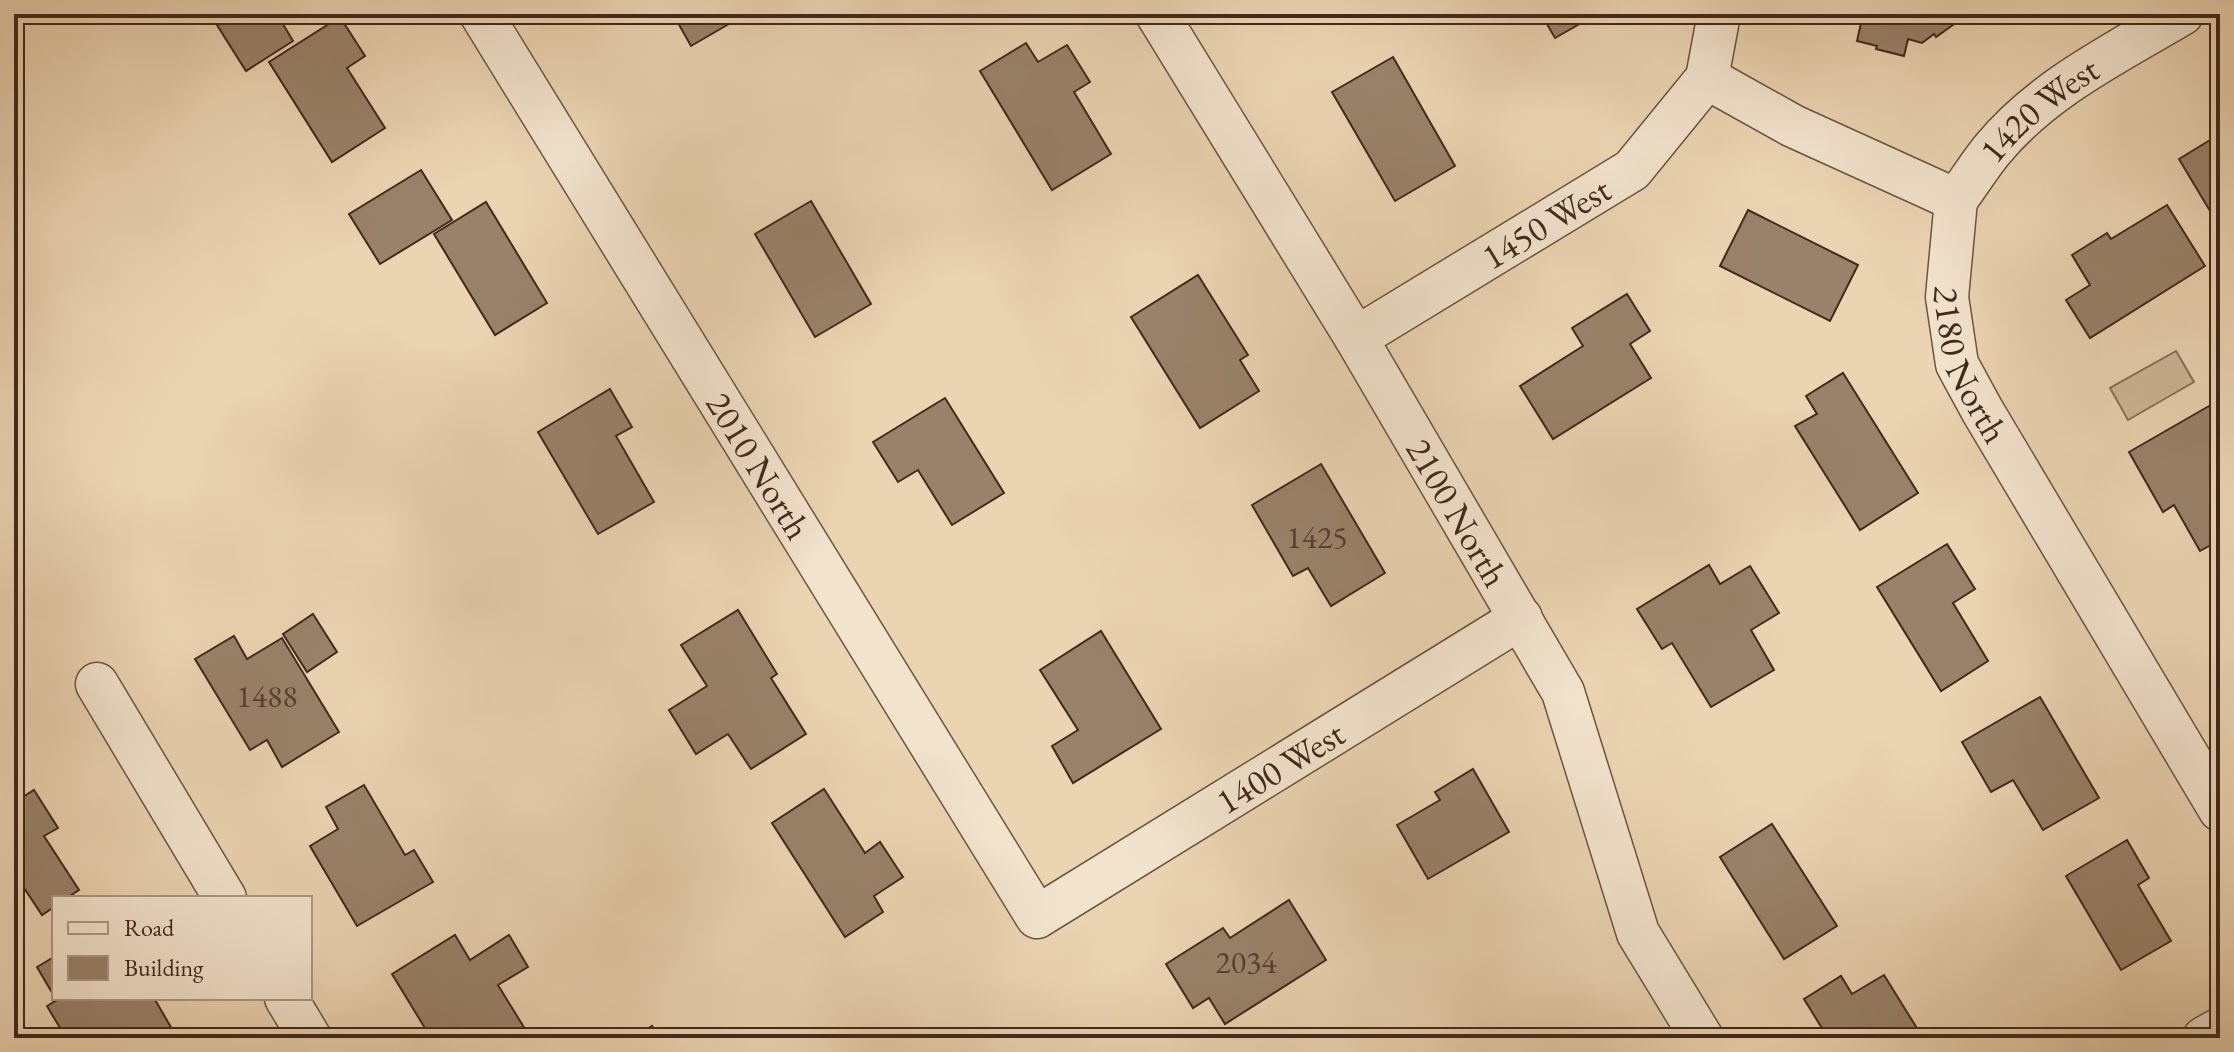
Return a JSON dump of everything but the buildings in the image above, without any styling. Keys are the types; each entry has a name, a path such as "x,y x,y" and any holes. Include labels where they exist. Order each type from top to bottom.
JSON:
{"street":[{"name":"2010 North","path":"481,14 1037,917"},
{"name":"2100 North","path":"1157,14 1356,338 1563,692 1638,933 1702,1038"},
{"path":"1719,14 1707,78 1793,126 1956,200"},
{"name":"1420 West","path":"1956,200 1993,149 2042,101 2182,14"},
{"name":"1450 West","path":"1356,338 1632,170 1707,78"},
{"name":"2180 North","path":"1956,200 1947,297 1957,364 2220,810"},
{"name":"1400 West","path":"1037,917 1521,618"},
{"path":"97,684 224,896"},
{"path":"287,1000 310,1038"},
{"path":"2204,1038 2220,1029"}],"shaded area":[{"path":"2176,351 2194,382 2128,420 2110,388"}]}
